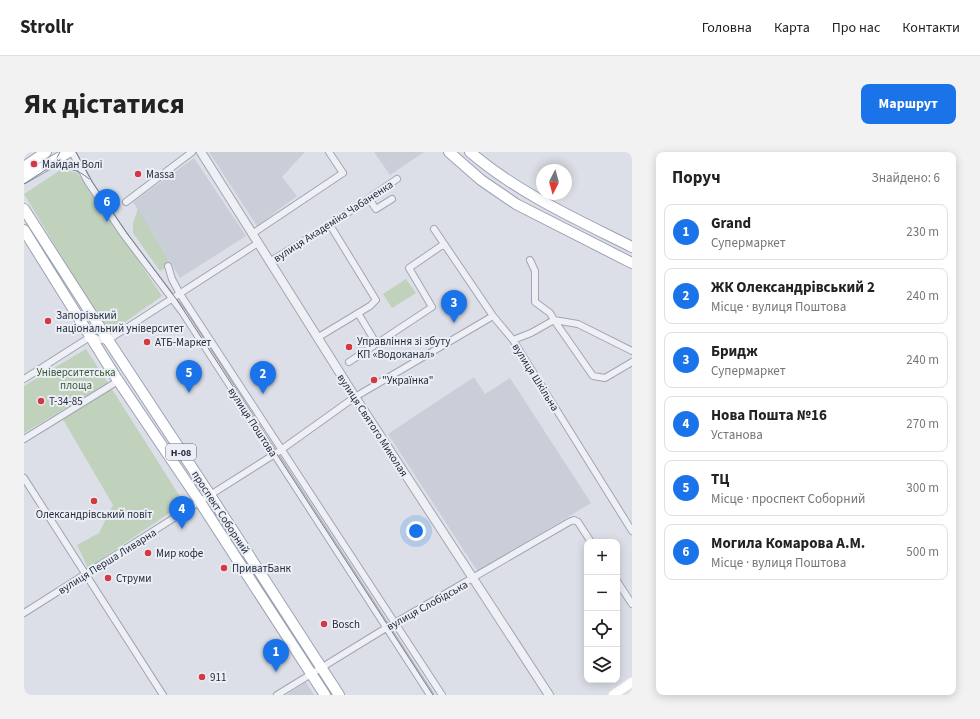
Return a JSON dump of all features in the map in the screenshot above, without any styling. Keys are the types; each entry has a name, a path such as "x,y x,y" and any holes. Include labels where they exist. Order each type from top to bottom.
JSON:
{"main road":[{"path":"24,178 70,152"},
{"path":"449,152 481,180 516,204 632,263"},
{"path":"470,152 488,167 523,191 632,247"},
{"path":"24,158 44,154"},
{"path":"24,167 44,154"},
{"name":"проспект Соборний","path":"24,208 108,340 210,495 316,670 325,695"},
{"name":"проспект Соборний","path":"24,230 118,381 316,670 338,695"},
{"path":"613,695 632,682"}],"street":[{"name":"вулиця Поштова","path":"70,152 121,231 172,298 430,695"},
{"path":"126,202 192,152"},
{"name":"вулиця Святого Миколая","path":"201,152 317,338 549,695"},
{"path":"252,234 343,173 329,152"},
{"name":"вулиця Академіка Чабаненка","path":"269,262 330,225 397,179"},
{"path":"369,199 376,209 392,199"},
{"path":"317,338 374,303 375,297 330,225"},
{"name":"вулиця Шкільна","path":"434,229 493,316 512,340 632,531"},
{"name":"вулиця Академіка Чабаненка","path":"108,340 258,243"},
{"path":"349,362 432,307 408,268 444,244"},
{"path":"530,260 535,271 535,302 550,313 593,376 605,378 632,362"},
{"name":"вулиця Поштова","path":"168,266 172,280 180,294 442,695"},
{"path":"358,314 376,343"},
{"name":"вулиця Перша Ливарна","path":"24,613 200,502 281,449 355,397 493,316"},
{"path":"512,340 531,333 554,320 578,324 632,351"},
{"path":"24,379 90,337 95,337 102,341 108,340"},
{"path":"24,438 118,381"},
{"path":"24,478 163,695"},
{"name":"вулиця Слобідська","path":"277,695 386,628 473,579 569,522 574,520 578,522 589,539"},
{"path":"620,586 632,604"}],"shaded area":[{"path":"209,152 305,152 282,177 297,196 257,226"},
{"path":"374,152 424,152 390,175"},
{"path":"194,158 246,236 180,278 133,202"},
{"path":"474,377 485,394 510,378 591,503 478,572 388,434"},
{"path":"306,682 314,695 286,695"}],"green space":[{"path":"62,169 77,173 93,193 162,296 108,334 24,194"},
{"path":"138,209 171,264 160,271 133,233 133,223"},
{"path":"406,279 416,293 392,308 383,294"},
{"name":"Університетська площа","path":"86,349 108,383 24,433 24,386"},
{"path":"110,386 184,503 88,568 77,545 99,533 113,505 61,416"}],"tram line":[{"path":"24,184 53,165 60,152"},
{"path":"76,152 93,183 126,232 177,300 433,695"},
{"path":"46,170 58,168 74,170 89,179"}],"place":[{"name":"Майдан Волі","path":"34,164"},
{"name":"Massa","path":"138,174"},
{"name":"Могила Комарова А.М.","path":"107,222"},
{"name":"Запорізький національний університет","path":"48,321"},
{"name":"Бридж","path":"454,323"},
{"name":"АТБ-Маркет","path":"147,342"},
{"name":"Управлiння зi збуту КП «Водоканал»","path":"349,347"},
{"name":"\"Українка\"","path":"374,380"},
{"name":"ТЦ","path":"189,393"},
{"name":"ЖК Олександрівський 2","path":"263,394"},
{"name":"Т-34-85","path":"41,401"},
{"name":"Олександрівський повіт","path":"94,501"},
{"name":"Нова Пошта №16","path":"182,529"},
{"name":"Мир кофе","path":"148,553"},
{"name":"ПриватБанк","path":"224,568"},
{"name":"Струми","path":"108,578"},
{"name":"Bosch","path":"324,624"},
{"name":"Grand","path":"276,672"},
{"name":"911","path":"202,677"}]}
